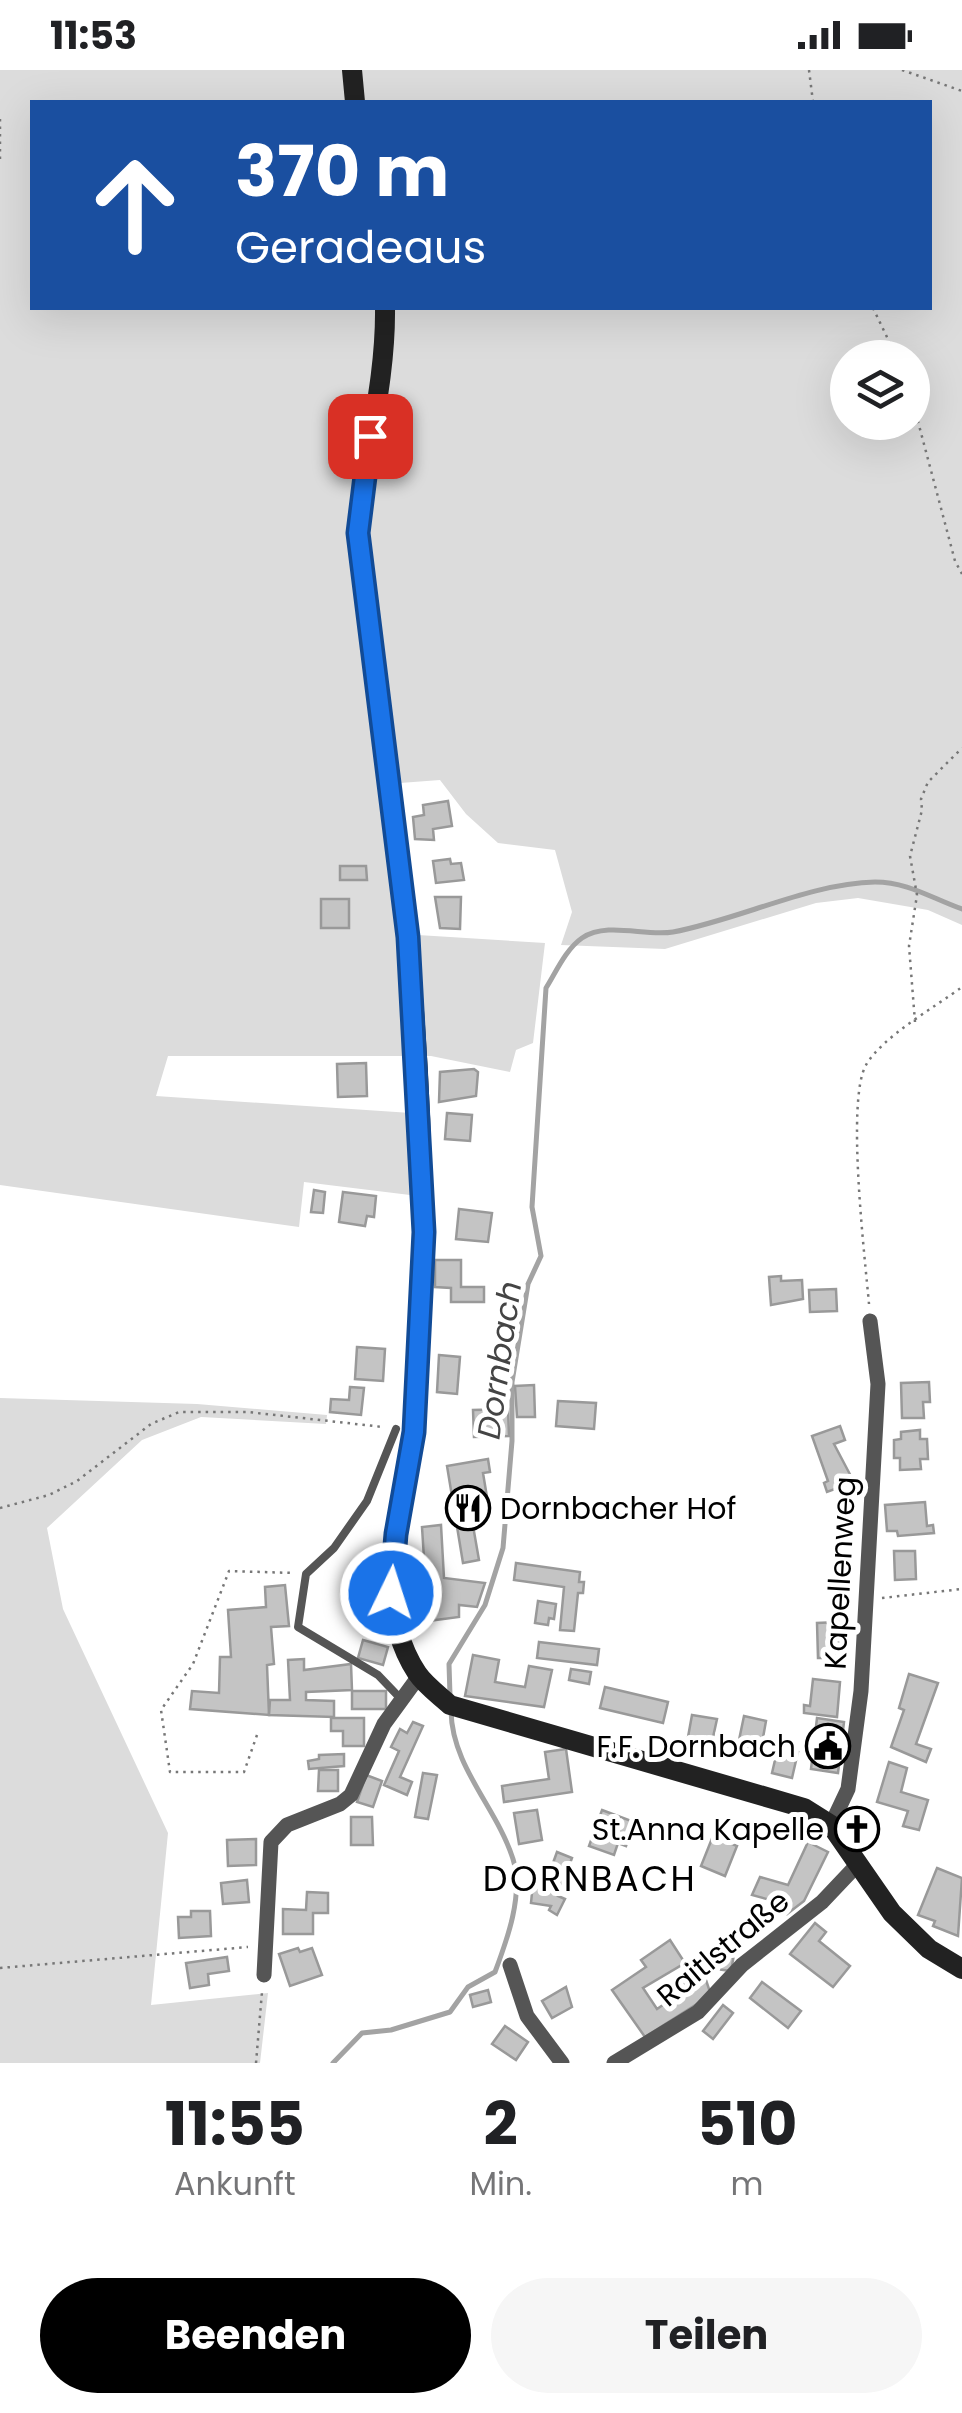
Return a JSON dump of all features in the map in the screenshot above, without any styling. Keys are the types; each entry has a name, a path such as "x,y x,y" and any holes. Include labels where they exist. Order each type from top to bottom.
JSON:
{"street":[{"path":"352,70 355,100"},
{"path":"385,310 386,358 363,475 358,533 410,956 424,1232 414,1432 396,1534 391,1593 398,1635 418,1676 450,1705 476,1716 804,1808 831,1825 892,1913 930,1949 962,1969"},
{"name":"Kapellenweg","path":"831,1825 848,1788 861,1690 878,1384 870,1321"},
{"path":"264,1975 271,1842 287,1825 340,1804 351,1795 384,1724 418,1676"},
{"name":"Raitlstraße","path":"614,2063 698,2012 742,1965 822,1902 858,1864"},
{"path":"510,1965 527,2016 562,2063"}],"lane":[{"path":"396,1429 366,1501 334,1548 306,1574 298,1628 378,1676 402,1699"}],"path":[{"path":"808,70 813,100"},
{"path":"902,70 962,91"},
{"path":"0,119 0,162"},
{"path":"873,310 887,340"},
{"path":"923,440 955,561 962,574"},
{"path":"915,1022 909,946 918,895 910,856 922,810 920,799 928,782 962,748"},
{"path":"870,1321 860,1189 858,1086 866,1064 880,1048 962,987"},
{"path":"0,1508 63,1488 151,1424 179,1412 248,1412 396,1429"},
{"path":"258,1735 244,1772 170,1772 160,1710 193,1664 228,1572 306,1574"},
{"path":"865,1600 962,1589"},
{"path":"0,1968 264,1946"},
{"path":"256,2063 264,1975"}],"shaded area":[{"path":"0,70 962,70 962,925 928,910 858,898 816,903 665,949 561,945 572,912 555,850 498,843 466,814 440,780 400,783 418,935 545,943 533,1043 516,1050 510,1072 431,1056 168,1056 156,1096 411,1113 410,1195 304,1182 299,1227 0,1185"},
{"path":"0,1398 197,1404 327,1415 326,1424 201,1417 142,1440 47,1528 63,1609 168,1833 151,2005 268,1993 260,2063 0,2063"}],"building":[{"path":"448,801 452,826 433,829 434,840 415,839 413,817 424,815 423,805"},
{"path":"450,859 451,864 461,863 464,880 436,883 433,861"},
{"path":"340,866 366,866 367,880 340,880"},
{"path":"435,897 461,897 460,929 440,928"},
{"path":"321,899 349,899 349,928 321,928"},
{"path":"366,1063 367,1096 338,1097 337,1064"},
{"path":"440,1072 478,1072 476,1096 439,1102"},
{"path":"447,1113 472,1115 470,1141 445,1139"},
{"path":"314,1190 325,1192 323,1213 311,1212"},
{"path":"343,1192 376,1196 374,1217 367,1216 365,1226 339,1222"},
{"path":"459,1209 492,1213 488,1242 456,1239"},
{"path":"435,1260 461,1260 461,1287 484,1287 484,1302 451,1302 451,1288 435,1287"},
{"path":"781,1276 781,1281 802,1280 803,1299 771,1305 769,1277"},
{"path":"836,1289 837,1311 810,1312 809,1290"},
{"path":"357,1347 385,1349 383,1381 355,1379"},
{"path":"439,1355 460,1357 457,1394 437,1392"},
{"path":"929,1382 930,1402 923,1402 924,1418 902,1418 901,1383"},
{"path":"534,1385 535,1417 517,1417 515,1386"},
{"path":"350,1387 364,1388 361,1415 330,1412 331,1399 349,1400"},
{"path":"558,1401 596,1403 594,1429 556,1426"},
{"path":"508,1409 509,1436 474,1437 473,1410"},
{"path":"840,1426 845,1440 834,1444 854,1482 827,1492 824,1483 828,1481 812,1436"},
{"path":"920,1430 920,1439 927,1439 928,1459 920,1459 921,1469 900,1470 900,1458 894,1458 894,1440 901,1439 901,1432"},
{"name":"Dornbacher Hof","path":"488,1459 490,1472 483,1473 487,1497 481,1498 485,1518 472,1520 479,1560 463,1563 447,1466"},
{"path":"925,1502 927,1526 933,1525 934,1533 898,1536 897,1531 887,1531 885,1505"},
{"path":"441,1525 444,1578 485,1583 477,1607 459,1605 459,1617 428,1621 422,1527"},
{"path":"894,1551 915,1551 916,1579 895,1580"},
{"path":"516,1563 580,1572 583,1593 578,1593 574,1631 560,1630 564,1587 514,1580"},
{"path":"285,1585 289,1626 271,1627 274,1664 267,1665 269,1715 190,1709 192,1691 219,1693 220,1657 231,1657 228,1610 266,1607 265,1587"},
{"path":"538,1601 556,1604 554,1619 549,1618 548,1625 535,1623"},
{"path":"838,1622 839,1658 818,1658 817,1623"},
{"path":"363,1640 388,1647 383,1665 358,1658"},
{"path":"539,1642 599,1649 597,1665 537,1658"},
{"path":"473,1655 499,1660 495,1682 525,1687 529,1666 552,1670 544,1707 465,1696"},
{"path":"304,1659 304,1670 351,1664 352,1690 306,1692 306,1700 334,1701 334,1717 269,1715 270,1700 290,1700 288,1660"},
{"path":"571,1669 591,1672 589,1684 569,1680"},
{"path":"909,1674 938,1683 916,1744 931,1749 926,1762 891,1747 904,1710 899,1708"},
{"path":"813,1679 840,1682 837,1717 804,1713 804,1705 810,1706"},
{"path":"605,1687 668,1702 663,1723 600,1708"},
{"path":"352,1691 386,1691 386,1709 352,1709"},
{"path":"692,1715 717,1719 712,1742 688,1737"},
{"path":"744,1716 766,1721 761,1749 738,1745"},
{"path":"331,1718 364,1718 364,1746 343,1746 343,1731 331,1731"},
{"name":"F.F. Dornbach","path":"817,1718 844,1722 838,1773 811,1769"},
{"path":"413,1722 423,1726 400,1777 412,1782 407,1795 384,1785 399,1751 391,1747 400,1729 407,1733"},
{"path":"778,1747 798,1752 792,1778 772,1773"},
{"path":"566,1749 572,1792 504,1802 502,1786 549,1779 545,1752"},
{"path":"344,1754 344,1766 309,1769 308,1761 319,1759 319,1755"},
{"path":"889,1762 907,1768 901,1792 928,1800 919,1830 903,1826 908,1811 877,1802"},
{"path":"319,1770 338,1770 338,1791 318,1791"},
{"path":"423,1773 437,1775 428,1819 415,1817"},
{"path":"366,1775 382,1781 373,1807 357,1802"},
{"path":"537,1810 542,1840 519,1844 514,1813"},
{"path":"602,1810 634,1822 626,1846 618,1843 614,1855 589,1846"},
{"path":"351,1817 372,1817 373,1845 351,1845"},
{"path":"713,1836 737,1846 725,1876 701,1866"},
{"path":"256,1839 256,1865 228,1866 227,1840"},
{"path":"808,1842 828,1852 804,1901 787,1914 774,1901 752,1895 760,1877 788,1885"},
{"path":"557,1852 572,1858 558,1896 565,1899 557,1915 549,1910 551,1906 531,1903 533,1883 545,1885"},
{"path":"937,1868 962,1878 958,1936 918,1915"},
{"path":"247,1880 249,1902 223,1904 221,1883"},
{"path":"307,1892 328,1893 328,1913 313,1913 313,1934 283,1934 283,1909 306,1910"},
{"path":"191,1911 210,1911 211,1936 179,1938 178,1917 191,1917"},
{"path":"815,1923 826,1932 819,1941 850,1966 833,1987 790,1954"},
{"path":"670,1940 685,1963 643,1988 657,2009 673,1998 669,1992 687,1975 692,1982 704,1974 711,1995 645,2037 612,1990 646,1967 641,1960"},
{"path":"720,1946 735,1949 731,1971 716,1969"},
{"path":"298,1948 300,1952 312,1948 322,1975 290,1986 279,1954"},
{"path":"227,1957 229,1971 208,1974 209,1985 190,1988 186,1963"},
{"path":"762,1982 801,2011 788,2028 750,1998"},
{"path":"566,1987 572,2007 552,2018 542,2001"},
{"path":"488,1990 491,2002 473,2007 470,1995"},
{"path":"723,2005 733,2013 713,2039 703,2031"},
{"path":"505,2026 528,2042 516,2060 492,2044"}],"waterway":[{"name":"Dornbach","path":"450,1695 449,1664 485,1605 503,1548 512,1441 512,1382 528,1284 541,1256 532,1207 546,988 562,961 576,943 592,933 673,932 851,884 898,885 962,909"},
{"name":"Dornbach","path":"333,2063 362,2033 391,2030 450,2012 468,1987 495,1972 504,1946 517,1887 513,1859 459,1751 451,1711"}],"place":[{"name":"Dornbacher Hof","path":"468,1508"},
{"name":"F.F. Dornbach","path":"828,1746"},
{"name":"St.Anna Kapelle","path":"857,1829"}],"district":[{"name":"DORNBACH","path":"590,1878"}],"route":[{"path":"370,436 358,533 408,937 424,1232 414,1432 396,1534 391,1593"}]}
